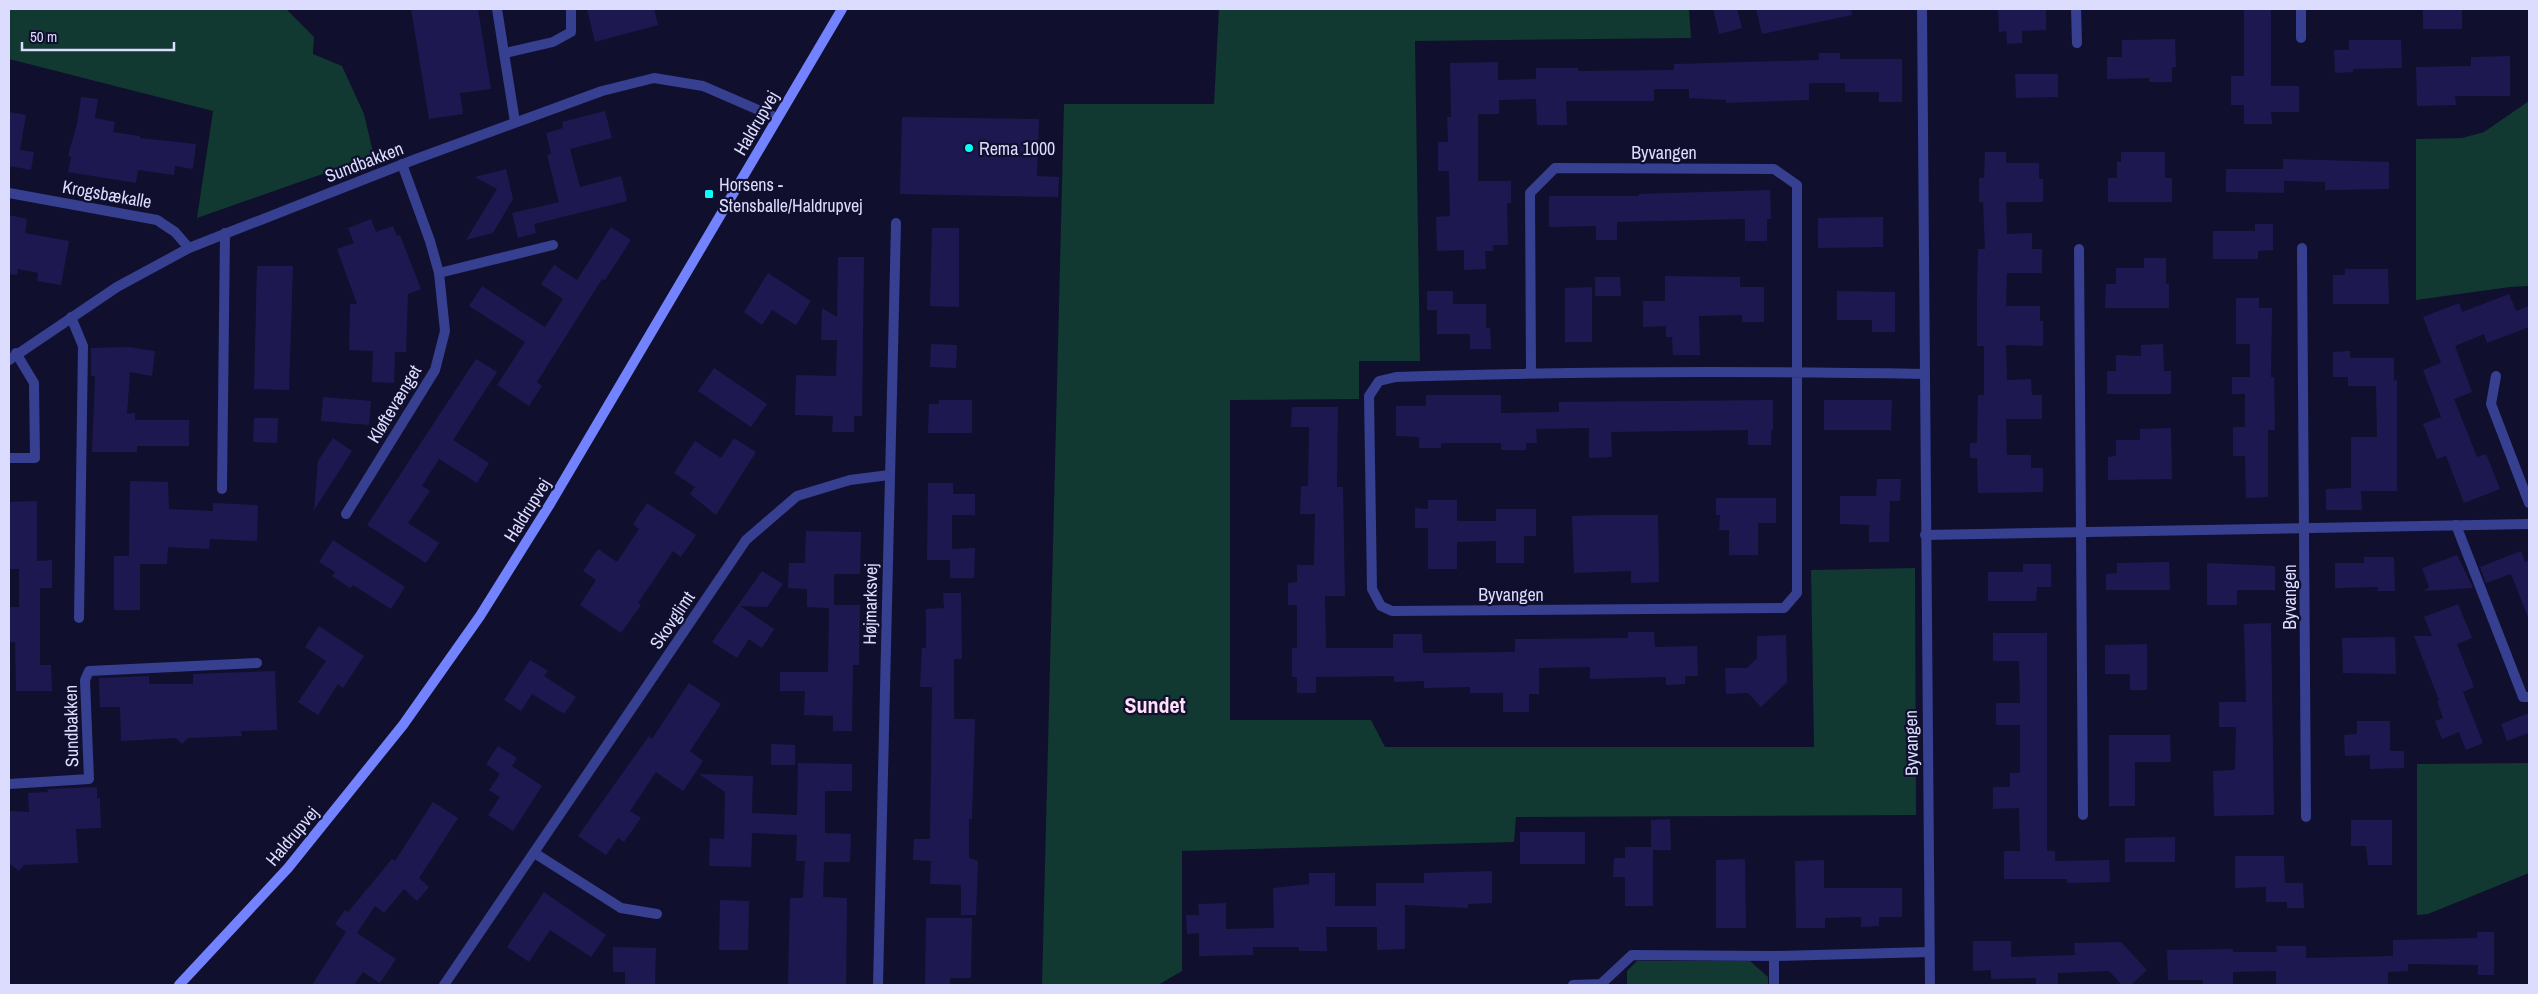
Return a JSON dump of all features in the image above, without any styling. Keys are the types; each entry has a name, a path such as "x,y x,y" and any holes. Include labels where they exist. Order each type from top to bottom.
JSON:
{"main road":[{"name":"Haldrupvej","path":"179,985 288,868 403,726 480,616 550,504 842,9"}],"street":[{"path":"497,9 515,122"},
{"path":"505,53 553,42 571,32 571,9"},
{"name":"Byvangen","path":"1922,9 1930,985"},
{"path":"2076,9 2077,43"},
{"path":"2301,9 2302,38"},
{"name":"Sundbakken","path":"13,356 117,287 189,248 225,232 402,164 602,91 654,78 703,86 777,118"},
{"name":"Kløftevænget","path":"346,514 435,370 445,331 439,273 430,240 402,164"},
{"name":"Byvangen","path":"1531,373 1530,193 1555,168 1774,169 1797,185 1796,372 1797,593 1784,608 1392,611 1381,606 1372,589 1369,396 1379,381 1396,377 1531,373 1796,372 1924,374"},
{"name":"Krogsbækalle","path":"9,194 157,220 175,232 189,248"},
{"name":"Højmarksvej","path":"878,985 896,223"},
{"path":"222,489 225,232"},
{"path":"439,273 553,245"},
{"name":"Byvangen","path":"2302,248 2306,817"},
{"path":"2079,249 2083,815"},
{"path":"71,317 83,346 80,618"},
{"path":"9,458 35,458 34,383 13,356"},
{"path":"2496,376 2491,404 2529,503"},
{"name":"Skovglimt","path":"444,985 536,854 746,540 797,496 850,480 889,475"},
{"path":"1926,534 2529,524"},
{"path":"2456,525 2523,697 2529,697"},
{"name":"Sundbakken","path":"9,784 88,779 85,680 89,671 257,663"},
{"path":"536,854 621,908 658,914"},
{"path":"1573,985 1601,985 1632,955 1774,956 1929,952"},
{"path":"1774,956 1774,985"}],"green space":[{"path":"9,9 286,9 314,37 313,54 342,66 364,114 374,156 197,218 213,111 9,59"},
{"path":"1219,9 1689,9 1691,38 1415,41 1420,361 1359,361 1359,399 1230,400 1230,720 1371,720 1385,747 1814,747 1811,570 1915,568 1916,815 1516,817 1514,842 1182,851 1182,971 1158,985 1042,985 1064,104 1214,104"},
{"path":"2529,101 2529,286 2416,300 2416,139 2462,138 2484,132"},
{"path":"2529,763 2529,873 2428,914 2417,915 2417,764"},
{"path":"1637,961 1750,961 1768,977 1768,985 1627,985 1627,971"}],"building":[{"path":"411,9 478,9 491,89 460,93 463,114 429,119"},
{"path":"587,9 654,9 658,25 595,42"},
{"path":"1713,9 1737,9 1742,28 1719,34"},
{"path":"1756,9 1851,9 1852,15 1762,34"},
{"path":"1998,9 2046,9 2046,30 2022,31 2022,43 2007,44 2006,31 1999,32"},
{"path":"2244,9 2271,9 2271,86 2299,86 2299,112 2271,112 2272,124 2244,124 2244,105 2231,105 2231,76 2244,76"},
{"path":"2423,9 2462,9 2462,29 2423,29"},
{"path":"2175,39 2176,67 2172,67 2172,82 2149,82 2149,78 2107,79 2107,57 2122,57 2122,40"},
{"path":"2349,40 2401,40 2402,68 2353,69 2353,72 2335,73 2334,50 2349,50"},
{"path":"1819,53 1840,53 1840,59 1902,59 1902,102 1879,102 1879,92 1845,92 1845,83 1809,83 1809,100 1726,103 1726,100 1689,98 1689,89 1654,89 1654,101 1566,101 1567,125 1537,125 1536,99 1499,100 1499,114 1478,114 1478,181 1511,181 1511,203 1507,203 1508,245 1493,245 1493,251 1485,251 1486,269 1464,270 1464,250 1437,251 1436,217 1450,216 1449,171 1438,171 1438,142 1448,142 1447,117 1451,117 1450,63 1498,62 1498,80 1536,79 1536,68 1578,68 1578,71 1674,70 1674,64 1819,60"},
{"path":"2510,56 2510,96 2455,96 2456,105 2417,106 2416,67 2471,66 2471,57"},
{"path":"2015,74 2058,74 2058,97 2016,98"},
{"path":"81,97 98,99 95,118 115,122 113,132 140,136 140,138 196,144 193,169 175,166 174,175 138,170 136,183 68,172 71,157 68,156 77,124"},
{"path":"605,111 612,138 570,149 580,187 621,176 627,201 534,224 536,233 518,238 512,213 559,202 547,155 551,154 546,133 563,128 562,122"},
{"path":"9,112 26,115 20,150 34,152 31,170 9,166"},
{"name":"Rema 1000","path":"902,117 1039,119 1037,176 1059,177 1058,197 900,194"},
{"path":"1985,152 2006,152 2006,163 2039,163 2039,179 2043,179 2043,202 2006,202 2007,234 2032,233 2032,249 2042,249 2042,273 2007,273 2006,306 2040,306 2040,321 2043,321 2043,346 2006,345 2007,380 2031,379 2032,395 2042,395 2042,419 2006,419 2007,455 2031,455 2031,468 2043,468 2043,492 1978,493 1977,458 1970,458 1970,443 1977,443 1978,395 1984,395 1984,346 1977,346 1977,295 1978,249 1985,249 1983,202 1979,202 1979,178 1984,178"},
{"path":"2121,152 2165,152 2165,178 2172,178 2172,202 2108,202 2108,178 2117,178 2117,162 2121,162"},
{"path":"2283,159 2389,162 2389,189 2325,190 2325,182 2284,181 2284,193 2226,192 2226,169 2283,169"},
{"path":"506,169 513,199 493,233 466,240 497,189 475,177"},
{"path":"1770,190 1771,219 1767,219 1767,241 1745,241 1745,219 1617,222 1617,240 1596,240 1596,226 1549,227 1549,196 1639,196 1639,194"},
{"path":"9,215 27,219 25,233 69,241 61,285 37,281 38,273 18,269 17,275 9,274"},
{"path":"1883,217 1883,247 1818,248 1818,218"},
{"path":"371,219 376,232 393,226 397,236 400,235 421,289 408,294 406,352 395,352 394,383 372,382 373,351 349,350 350,304 357,304 337,249 354,243 348,228"},
{"path":"2255,224 2273,224 2273,250 2258,251 2258,259 2213,259 2213,231 2255,231"},
{"path":"611,227 631,240 605,280 602,279 537,382 542,386 529,406 497,385 525,342 469,306 482,286 545,327 563,299 541,284 554,265 577,280"},
{"path":"932,228 959,228 959,307 930,306"},
{"path":"838,257 864,257 862,416 854,416 854,432 832,432 833,416 795,415 796,375 836,376 837,340 821,340 822,308 837,317"},
{"path":"2144,258 2166,258 2166,284 2169,284 2169,308 2105,308 2106,284 2116,284 2116,268 2144,268"},
{"path":"257,266 293,266 289,390 254,389"},
{"path":"2345,269 2388,269 2389,304 2333,304 2333,275 2345,275"},
{"path":"768,273 811,301 796,325 772,310 762,325 744,312"},
{"path":"1665,276 1740,277 1740,287 1764,287 1764,322 1742,322 1742,315 1699,316 1700,355 1673,355 1672,337 1666,337 1666,326 1643,327 1643,301 1665,301"},
{"path":"1595,277 1620,277 1621,296 1595,296"},
{"path":"1592,287 1592,342 1565,342 1565,288"},
{"path":"1427,291 1453,291 1453,304 1486,304 1486,328 1490,328 1491,349 1470,349 1470,334 1437,334 1437,310 1427,310"},
{"path":"1837,291 1895,292 1895,332 1872,332 1872,320 1837,320"},
{"path":"2509,294 2516,311 2529,306 2529,327 2487,343 2484,334 2455,346 2472,392 2454,399 2477,457 2486,454 2500,489 2464,503 2446,456 2437,459 2423,424 2441,417 2423,370 2441,363 2423,317 2459,303 2462,312"},
{"path":"2236,298 2259,298 2259,308 2272,308 2271,377 2274,377 2275,430 2268,430 2268,497 2246,498 2245,456 2233,456 2233,427 2245,427 2245,394 2232,394 2232,377 2250,377 2250,344 2236,344"},
{"path":"931,344 957,345 956,368 930,367"},
{"path":"2163,344 2164,371 2171,371 2171,394 2107,394 2107,371 2116,371 2116,355 2141,356 2141,345"},
{"path":"128,347 155,351 152,376 130,372 127,414 135,413 135,420 189,420 189,446 137,446 137,452 92,452 95,376 91,376 91,348"},
{"path":"2350,351 2350,358 2394,358 2394,381 2397,380 2397,491 2361,491 2362,510 2326,510 2326,489 2351,488 2351,437 2377,437 2376,386 2348,386 2348,377 2333,377 2333,352"},
{"path":"476,359 497,372 453,440 489,463 477,483 439,459 422,486 430,491 408,523 439,543 426,563 367,525"},
{"path":"714,368 767,404 751,427 698,391"},
{"path":"1426,395 1501,395 1501,413 1559,412 1559,402 1773,400 1773,430 1771,430 1771,445 1748,445 1748,430 1611,432 1612,457 1589,458 1589,428 1536,429 1537,443 1526,443 1526,450 1501,450 1501,443 1441,443 1441,448 1419,448 1419,437 1396,436 1396,406 1426,406"},
{"path":"323,397 371,401 369,425 321,421"},
{"path":"939,400 972,400 972,433 928,433 929,404 939,404"},
{"path":"1824,400 1892,400 1891,430 1824,430"},
{"path":"1292,407 1338,407 1337,487 1343,487 1345,596 1325,596 1326,648 1393,648 1393,634 1422,634 1423,653 1515,652 1515,639 1628,638 1628,632 1654,632 1655,647 1697,646 1698,676 1685,676 1685,684 1666,685 1666,677 1590,679 1590,667 1539,668 1539,694 1529,694 1529,712 1503,712 1503,693 1470,693 1470,687 1424,688 1424,681 1394,682 1394,676 1316,677 1316,693 1297,693 1297,677 1292,677 1292,648 1297,648 1297,605 1288,605 1288,583 1297,582 1297,565 1314,565 1315,514 1300,514 1301,486 1308,486 1309,427 1291,427"},
{"path":"254,418 278,418 277,443 253,442"},
{"path":"2171,428 2172,479 2108,480 2108,457 2116,456 2116,440 2140,440 2140,429"},
{"path":"333,438 352,451 314,510 318,461"},
{"path":"734,438 756,452 716,515 690,494 695,487 674,473 695,441 721,458"},
{"path":"1877,479 1901,479 1900,501 1890,501 1889,542 1869,542 1869,525 1840,524 1840,496 1876,496"},
{"path":"130,481 168,482 169,509 213,511 213,503 258,505 257,541 210,539 209,549 168,547 167,564 140,564 140,610 114,610 114,556 129,556"},
{"path":"928,483 953,483 953,494 975,494 975,515 952,515 952,549 975,548 974,578 950,578 950,560 927,560"},
{"path":"1716,498 1776,498 1776,523 1758,523 1758,555 1729,555 1729,530 1719,530 1720,515 1716,515"},
{"path":"1428,500 1457,500 1457,521 1496,521 1496,509 1536,509 1536,536 1524,536 1524,563 1496,563 1496,541 1457,542 1457,569 1428,569 1428,528 1415,528 1415,508 1428,509"},
{"path":"37,501 37,561 52,560 52,588 40,588 40,665 51,665 52,691 16,691 15,642 9,642 9,607 19,607 19,569 9,569 9,502"},
{"path":"647,503 696,535 681,557 673,551 638,603 641,605 621,633 580,605 596,580 583,571 598,549 617,562 639,529 633,524"},
{"path":"1658,515 1659,582 1631,583 1631,571 1574,573 1572,516"},
{"path":"806,531 861,532 860,574 834,574 834,605 860,605 859,665 853,665 852,731 833,731 833,716 804,715 805,691 780,691 780,672 828,672 829,608 807,607 807,589 788,588 789,563 805,563"},
{"path":"333,540 405,587 391,609 353,585 350,588 332,576 335,572 319,562"},
{"path":"2521,551 2525,562 2529,560 2528,617 2511,574 2486,583 2480,567"},
{"path":"2457,555 2473,588 2424,591 2429,587 2422,568"},
{"path":"2364,557 2394,557 2395,591 2378,591 2378,587 2335,588 2335,563 2364,563"},
{"path":"2169,562 2170,590 2106,590 2106,574 2117,573 2117,563"},
{"path":"2207,563 2275,566 2275,590 2237,590 2237,605 2207,605"},
{"path":"2023,564 2051,564 2051,587 2037,587 2036,601 1988,601 1988,572 2023,572"},
{"path":"762,571 783,584 767,607 740,606 774,629 762,648 749,639 737,658 712,642"},
{"path":"943,593 961,593 962,659 954,659 954,719 975,719 972,819 969,819 969,858 978,861 976,915 961,915 961,885 930,884 931,861 913,860 914,839 930,839 932,687 920,687 922,648 926,648 926,609 944,608"},
{"path":"2458,604 2472,638 2457,644 2474,687 2463,692 2483,743 2466,750 2459,732 2442,739 2435,721 2443,718 2437,701 2439,700 2414,636 2432,636 2424,617"},
{"path":"2271,623 2274,815 2214,816 2213,771 2235,770 2236,727 2219,727 2219,702 2246,702 2244,624"},
{"path":"319,626 364,656 343,688 338,684 318,715 298,702 326,661 305,647"},
{"path":"1993,633 2047,633 2047,851 2055,851 2055,861 2109,860 2110,882 2067,883 2067,879 2004,879 2004,851 2020,851 2019,808 1993,809 1993,787 2010,787 2010,773 2020,773 2020,725 1996,725 1996,703 2020,703 2019,661 1993,661"},
{"path":"1786,635 1787,682 1761,707 1748,693 1726,694 1725,668 1747,668 1757,658 1757,636"},
{"path":"2395,637 2396,674 2343,673 2342,638"},
{"path":"2147,644 2147,690 2130,690 2130,674 2105,674 2105,645"},
{"path":"530,660 548,671 544,676 576,697 564,714 532,694 521,711 504,700"},
{"path":"275,671 277,730 241,731 242,736 188,738 182,744 176,738 121,741 120,707 100,707 99,678 149,676 149,684 193,684 193,674"},
{"path":"689,683 721,704 690,751 703,761 683,791 656,772 630,811 641,818 624,842 618,838 606,855 578,836 649,736 652,739"},
{"path":"2529,713 2529,733 2507,741 2501,724"},
{"path":"2357,721 2390,721 2390,751 2404,751 2404,768 2370,769 2370,755 2345,756 2344,735 2357,734"},
{"path":"2109,735 2170,735 2171,762 2135,762 2135,806 2109,806"},
{"path":"771,744 795,745 795,765 771,765"},
{"path":"498,746 517,758 512,766 542,786 513,831 488,815 500,797 489,790 500,774 486,764"},
{"path":"798,763 852,764 852,791 825,791 825,833 851,834 850,862 824,862 823,897 847,898 846,985 788,985 790,898 803,898 805,861 796,861 797,835 752,833 751,867 709,866 710,838 724,839 725,792 699,774 753,776 752,813 797,815"},
{"path":"97,787 97,799 100,798 101,828 76,829 78,863 24,865 19,871 9,863 9,811 29,812 28,793 48,792 47,789"},
{"path":"433,802 458,818 419,878 429,887 417,901 404,889 384,913 375,906 357,933 396,959 380,983 363,972 354,985 312,985 346,932 335,924 345,910 348,912 392,859 395,861"},
{"path":"1670,819 1671,850 1653,850 1653,906 1625,906 1625,877 1613,877 1614,858 1625,858 1625,847 1651,847 1651,820"},
{"path":"2351,820 2392,820 2392,865 2368,865 2366,846 2351,846"},
{"path":"1520,832 1585,832 1585,864 1520,864"},
{"path":"2175,837 2175,862 2125,862 2125,838"},
{"path":"2235,856 2284,856 2285,883 2303,883 2304,908 2287,908 2287,902 2266,902 2266,887 2235,888"},
{"path":"1745,859 1746,928 1716,928 1716,860"},
{"path":"1824,860 1824,888 1902,888 1902,917 1879,917 1879,926 1861,927 1861,917 1825,918 1825,928 1796,928 1795,861"},
{"path":"1492,871 1492,903 1468,904 1468,908 1405,905 1405,949 1377,950 1377,927 1326,927 1327,951 1299,951 1299,947 1253,947 1253,955 1199,956 1199,933 1187,934 1186,915 1199,915 1198,904 1226,903 1226,929 1274,928 1273,888 1309,884 1309,873 1335,873 1335,906 1376,906 1376,883 1424,883 1424,873"},
{"path":"544,892 606,935 591,957 550,930 529,962 507,947"},
{"path":"720,900 749,901 748,950 719,950"},
{"path":"926,918 972,918 971,978 950,978 950,985 925,985"},
{"path":"2477,932 2494,932 2494,975 2478,975 2478,965 2408,964 2408,971 2388,972 2388,984 2276,985 2276,971 2233,972 2233,985 2203,985 2203,980 2168,980 2167,950 2233,949 2233,952 2277,952 2276,946 2306,946 2306,958 2393,956 2393,940 2477,938"},
{"path":"1973,941 2011,941 2011,957 2075,955 2074,943 2121,942 2147,970 2131,985 2122,985 2109,971 2058,973 2058,985 2036,985 2036,978 1991,979 1991,970 1973,971"},
{"path":"613,947 656,948 655,985 625,985 625,972 613,972"}],"place":[{"name":"Rema 1000","path":"969,148"},
{"name":"Horsens - Stensballe/Haldrupvej","path":"709,194"}],"district":[{"name":"Sundet","path":"1155,705"}]}
